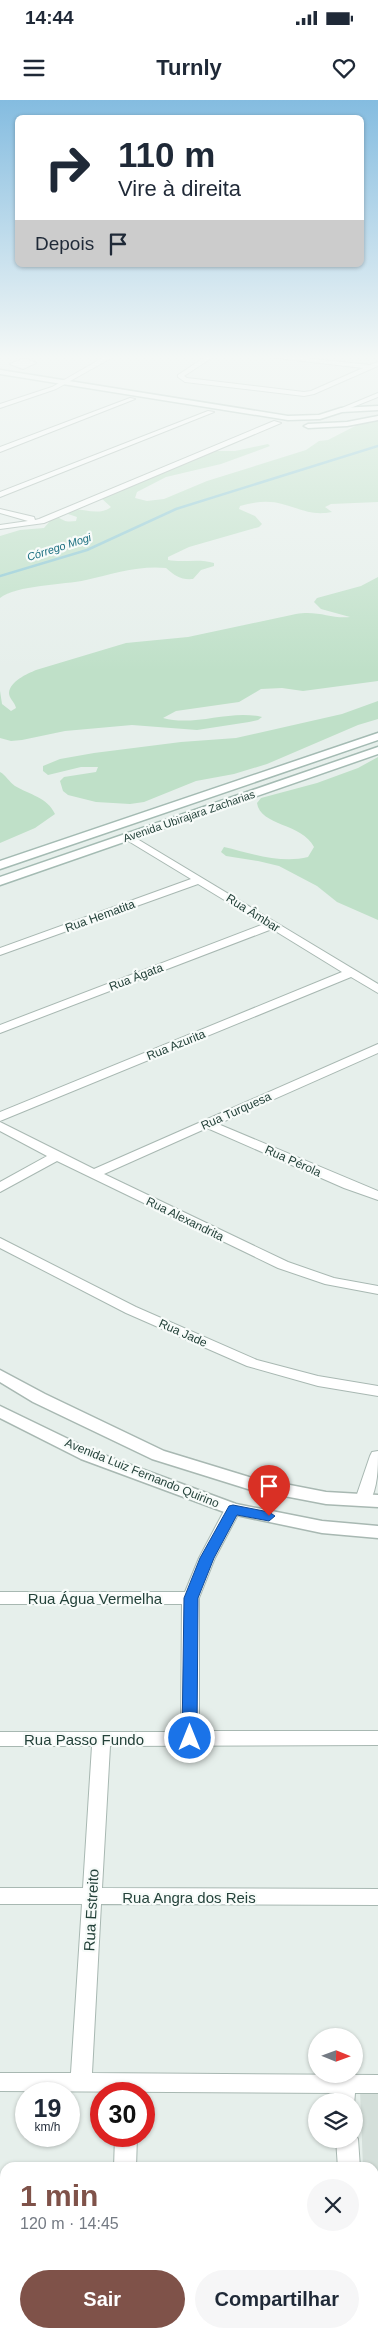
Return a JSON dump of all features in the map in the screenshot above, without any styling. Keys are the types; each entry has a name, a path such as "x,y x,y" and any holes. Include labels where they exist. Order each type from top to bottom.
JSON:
{"main road":[{"name":"Avenida Ubirajara Zacharias","path":"0,865 378,736"},
{"name":"Avenida Ubirajara Zacharias","path":"0,881 378,750"},
{"name":"Avenida Luiz Fernando Quirino","path":"0,1375 39,1398 158,1455 248,1483 326,1498 370,1501"},
{"name":"Avenida Luiz Fernando Quirino","path":"0,1411 87,1455 233,1509 322,1527 378,1532"}],"street":[{"path":"0,495 85,461"},
{"path":"0,525 41,521 184,461"},
{"path":"0,511 41,521"},
{"path":"0,525 17,516"},
{"name":"Rua Âmbar","path":"129,837 378,989"},
{"name":"Rua Hematita","path":"0,952 199,880"},
{"name":"Rua Ágata","path":"0,1029 272,925"},
{"name":"Rua Azurita","path":"0,1117 351,973"},
{"name":"Rua Turquesa","path":"93,1174 378,1048"},
{"name":"Rua Pérola","path":"208,1124 378,1196"},
{"name":"Rua Alexandrita","path":"0,1126 56,1156 264,1257 340,1284 378,1290"},
{"path":"0,1188 56,1156"},
{"name":"Rua Jade","path":"0,1242 131,1310 252,1363 318,1381 378,1391"},
{"path":"370,1501 378,1456"},
{"path":"190,1738 191,1598 207,1558 233,1509"},
{"name":"Rua Água Vermelha","path":"0,1598 191,1598"},
{"name":"Rua Passo Fundo","path":"0,1739 378,1738"},
{"name":"Rua Estreito","path":"81,2081 101,1740"},
{"name":"Rua Angra dos Reis","path":"0,1896 378,1897"},
{"path":"0,2082 90,2082"},
{"path":"155,2089 344,2092 378,2084"},
{"path":"125,2162 126,2147"},
{"path":"348,2148 349,2162"}],"shaded area":[{"path":"360,2090 378,2090 378,2162 363,2162 363,2093 360,2093"}],"green space":[{"path":"187,461 228,461 166,477 137,492 135,498 147,501 164,499 207,481 269,461 378,461 378,502 331,504 325,507 332,512 325,513 307,511 272,502 240,506 239,509 255,516 262,524 259,527 189,547 168,557 168,560 174,561 214,563 214,566 201,570 193,579 178,577 166,568 156,567 126,571 77,582 17,590 0,598 0,536 20,530 44,528 50,521 48,520 57,516 66,521 76,521 77,517 65,513 72,509 97,512 107,510 111,507 101,498"},
{"path":"378,577 378,681 303,691 282,688 261,689 239,702 176,711 163,718 187,721 238,715 262,717 249,722 197,730 132,725 65,731 22,740 11,741 0,738 0,691 2,704 11,711 16,708 9,695 12,685 20,678 36,670 126,643 188,637 296,614 311,613 350,617 321,609 314,602 317,598 361,586"},
{"path":"378,701 378,719 358,725 267,764 234,774 196,781 144,802 130,804 96,802 68,795 63,791 60,781 64,777 96,772 98,767 81,767 48,775 43,771 43,766 60,759 181,742 236,738 342,714"},
{"path":"378,757 378,920 337,902 317,886 279,866 226,856 221,852 224,847 276,858 298,859 308,857 314,847 308,839 300,833 265,816 260,811 257,803 261,798 317,783 358,768"},
{"path":"0,772 15,786 43,800 52,808 55,814 35,828 0,843"}],"waterway":[{"name":"Córrego Mogi","path":"0,576 87,550 176,509 328,461"}],"route":[{"path":"190,1738 191,1598 207,1558 233,1509 269,1516"}]}
